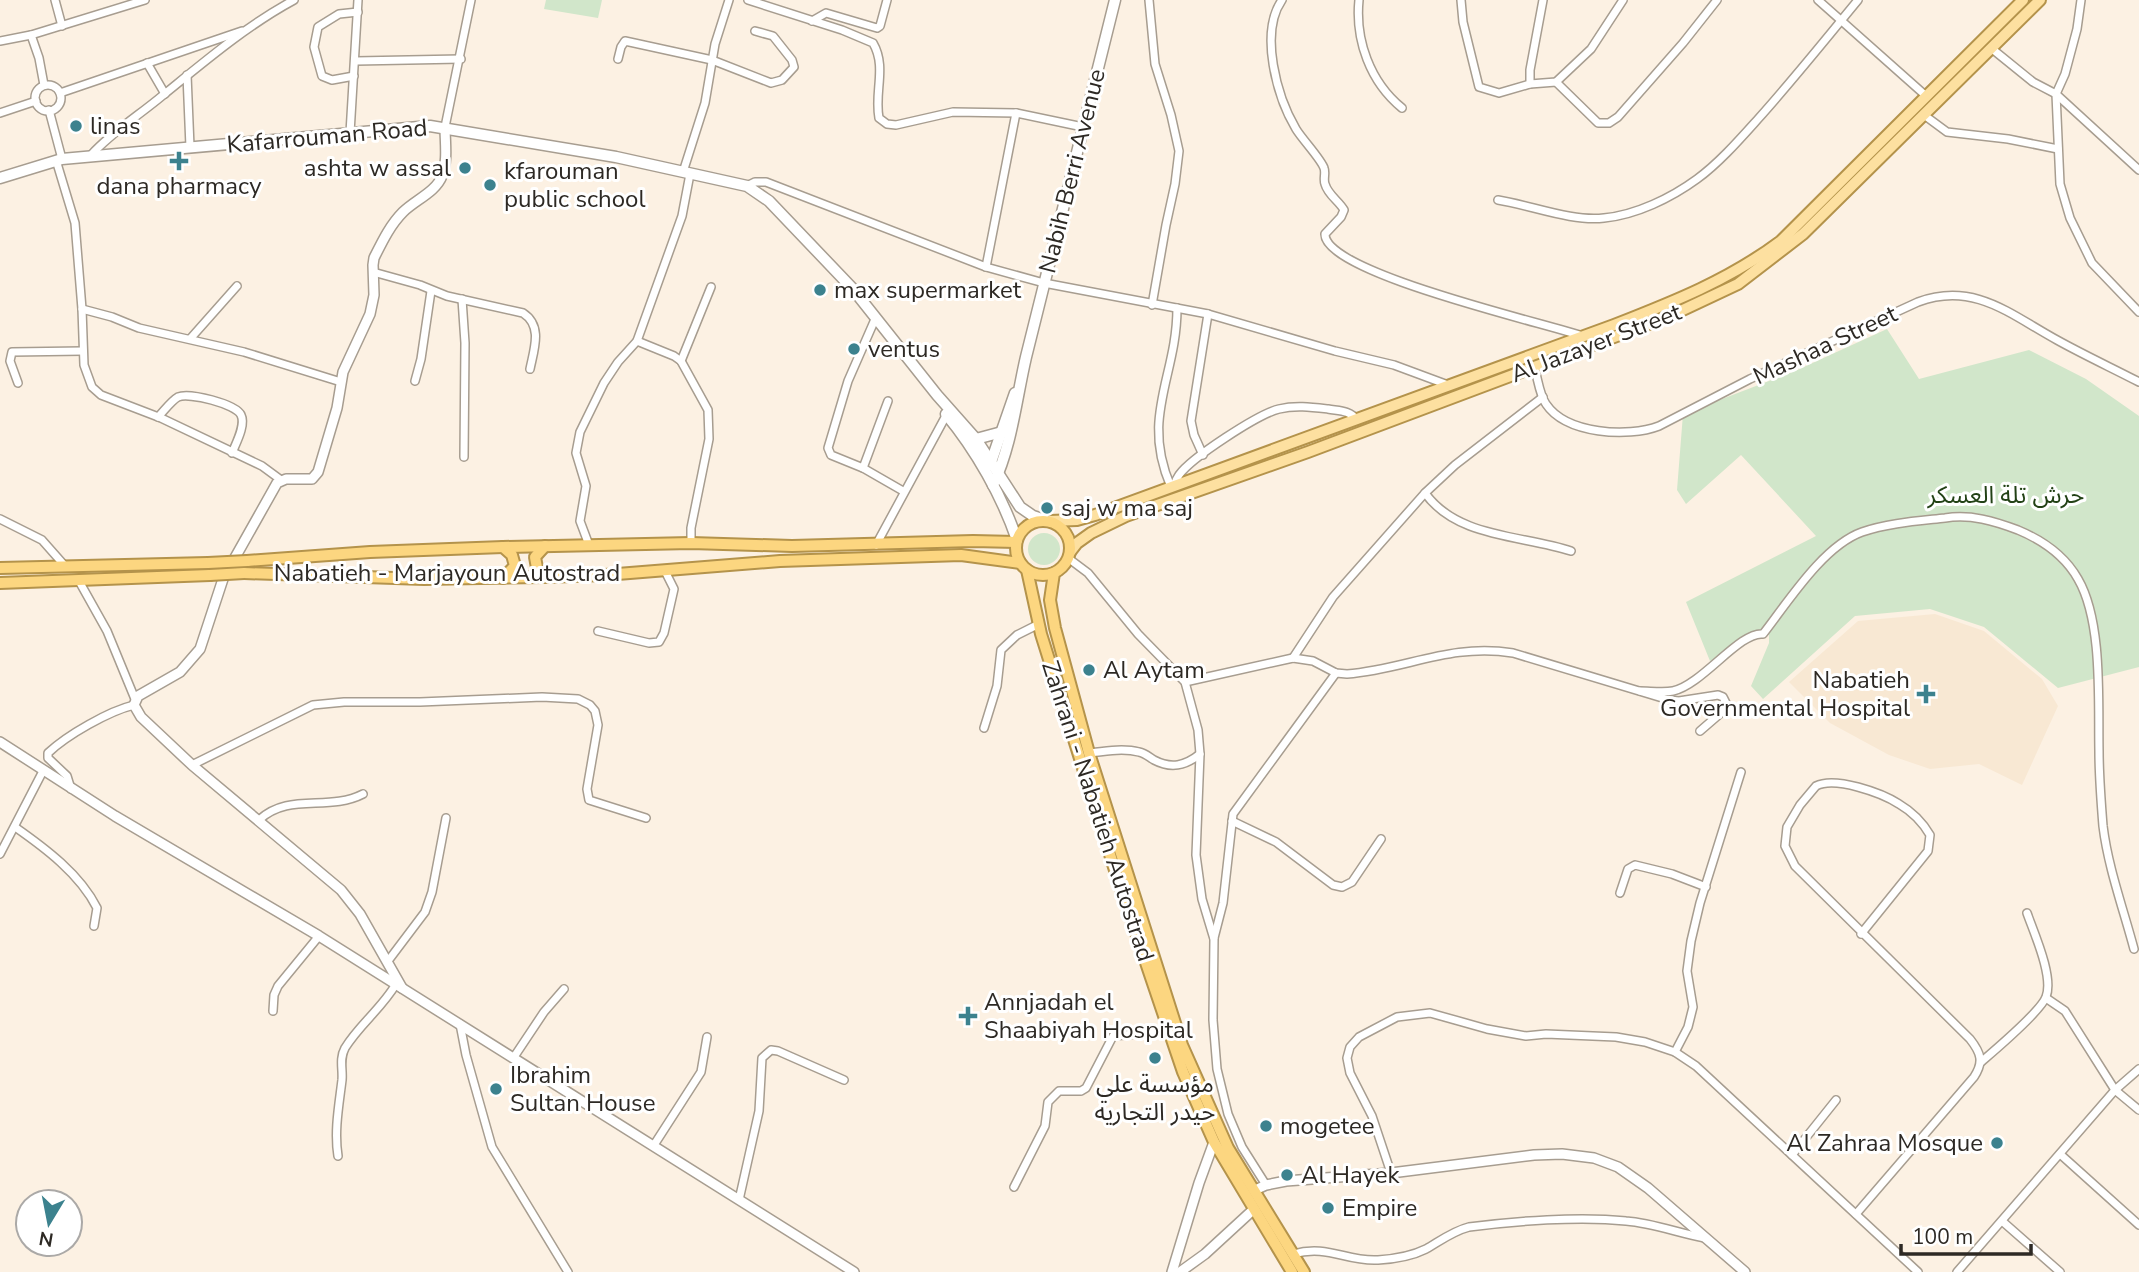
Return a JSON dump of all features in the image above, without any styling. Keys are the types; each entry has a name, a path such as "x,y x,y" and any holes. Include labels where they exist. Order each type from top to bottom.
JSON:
{"highway":[{"path":"1047,521 1059,526 1066,533 1070,542 1069,555 1063,567 1054,573 1035,574 1023,566 1016,550 1016,541 1023,529 1032,522 1047,521"},
{"name":"Nabatieh - Marjayoun Autostrad","path":"0,568 208,563 503,547 691,543 876,545 1016,541"},
{"path":"543,577 537,568 535,557 545,546"},
{"path":"503,547 512,555 515,566 503,578"},
{"name":"Nabatieh - Marjayoun Autostrad","path":"0,583 244,573 424,579 543,577 665,571 780,561 938,555 961,555 1023,566"},
{"name":"Zahrani - Nabatieh Autostrad","path":"1023,566 1118,880 1183,1072 1214,1142 1292,1272"},
{"name":"Zahrani - Nabatieh Autostrad","path":"1054,573 1050,600 1055,628 1089,753 1182,1045 1228,1148 1260,1188 1304,1272"}],"main road":[{"name":"Nabih Berri Avenue","path":"1020,383 1115,0"},
{"name":"Al Jazayer Street","path":"1047,521 1086,519 1357,420 1694,293 1750,264 1781,241 2023,0"},
{"name":"Al Jazayer Street","path":"1069,555 1077,543 1091,533 1126,516 1670,316 1738,284 1802,234 2040,0"},
{"name":"Kafarrouman Road","path":"0,178 59,160 91,155 430,126 616,157 747,187 769,201 852,288 948,411"},
{"path":"985,474 1020,383"},
{"path":"993,485 1018,406 1020,383"},
{"path":"948,411 976,439 1020,507 1032,516 1047,521"},
{"path":"948,411 993,485 1016,541"},
{"path":"976,439 1002,432"}],"street":[{"path":"55,0 62,26"},
{"path":"0,41 31,35 145,0"},
{"path":"91,155 105,140 187,75 265,16 294,0"},
{"path":"350,133 358,0"},
{"path":"49,110 75,223 83,351 88,382 96,391 262,466 281,480 307,480 318,472 337,408 343,372 370,314 374,295 374,258 390,228 404,211 437,185 442,176 445,164 445,127 471,0"},
{"path":"589,545 580,521 586,486 576,453 577,443 604,383 637,341 682,216 687,173 711,78 712,60 729,0"},
{"path":"748,0 813,20 873,43 881,63 876,104 879,118 887,124 896,125 953,112 1016,113 1083,127"},
{"path":"813,20 826,13 877,28 880,26 887,0"},
{"path":"1149,0 1155,64 1179,151 1152,305"},
{"path":"1282,0 1274,16 1272,32 1274,71 1278,87 1294,127 1324,169 1327,188 1344,210 1325,234 1328,244 1394,281 1583,336"},
{"path":"1359,0 1359,30 1365,54 1381,86 1402,108"},
{"path":"1461,0 1463,22 1479,87 1499,93 1530,84 1556,82 1591,49 1623,0"},
{"path":"1530,84 1530,69 1543,0"},
{"path":"1556,82 1598,123 1609,124 1683,43 1717,0"},
{"path":"1818,0 1925,95"},
{"path":"1499,200 1566,214 1603,218 1627,214 1678,191 1699,178 1743,136 1858,0"},
{"path":"2081,0 2077,29 2065,74 2056,94 2060,184 2078,238 2092,263 2139,312"},
{"path":"354,76 332,80 323,76 314,47 318,27 339,14 358,12"},
{"path":"60,93 249,29"},
{"path":"618,59 625,41 712,60 771,83 782,80 793,67 792,60 773,36 755,31"},
{"path":"31,35 44,85"},
{"path":"1991,48 2033,82 2056,94 2139,170"},
{"path":"355,61 461,59"},
{"path":"147,63 165,94"},
{"path":"187,75 190,147"},
{"path":"44,85 55,87 60,93 57,107 49,110 41,108 36,101 36,93 44,85"},
{"path":"0,113 36,101"},
{"path":"986,267 1016,113"},
{"path":"1924,115 1947,132 2008,139 2058,149"},
{"path":"747,187 755,182 766,182 986,267 1044,283 1208,314 1394,365 1448,386"},
{"path":"373,272 420,285 431,291 503,307 530,318 536,330 530,369"},
{"path":"190,339 237,286"},
{"path":"681,361 711,286"},
{"path":"415,381 431,291"},
{"name":"Mashaa Street","path":"1543,397 1546,404 1560,416 1584,427 1614,432 1654,429 1751,379 1918,302 1953,294 1997,304 2072,348 2138,379"},
{"path":"462,299 465,343 464,457"},
{"path":"1173,486 1161,461 1158,434 1161,403 1174,346 1177,308"},
{"path":"82,309 139,328 244,352 341,382"},
{"path":"1203,455 1191,421 1208,314"},
{"path":"876,317 848,381 828,448 831,454 863,468 903,491"},
{"path":"637,341 681,361 710,415 709,439 691,528 691,543"},
{"path":"18,383 10,361 12,352 83,351"},
{"path":"1293,658 1333,597 1425,493 1455,465 1543,397 1534,367"},
{"path":"158,417 182,396 200,397 236,410 242,417 242,425 232,453"},
{"path":"863,468 887,401"},
{"path":"1173,486 1181,473 1203,455 1240,428 1277,409 1315,407 1349,413 1357,420"},
{"path":"876,545 948,411"},
{"path":"71,789 67,776 48,758 48,753 180,672 200,649 223,579 281,480"},
{"path":"1425,493 1443,513 1466,525 1571,551"},
{"path":"1640,691 1674,691 1702,675 1742,641 1755,633 1763,634 1821,562 1842,544 1862,532 1954,516 1991,520 2043,542 2059,555 2077,578 2089,611 2099,689 2103,826 2111,868 2134,949"},
{"path":"0,519 42,540 65,566"},
{"path":"1069,555 1088,573 1138,634 1185,682 1198,730 1200,754 1197,877 1214,939"},
{"path":"598,631 649,643 659,642 664,633 674,589 665,571"},
{"path":"79,581 107,631 141,717 192,765 347,896 388,961 399,986"},
{"path":"984,728 997,686 1001,649 1017,635 1039,624"},
{"path":"1185,682 1293,658 1313,661 1336,673 1357,673 1447,653 1489,649 1513,653 1679,701 1718,695 1723,697 1726,703 1722,712 1700,731"},
{"path":"1336,673 1239,806 1232,821 1222,911 1214,939 1213,1020 1217,1069 1228,1114 1260,1188 1286,1181 1391,1173 1534,1155 1562,1154 1594,1158 1618,1167 1648,1188 1745,1272"},
{"path":"192,765 313,705 542,697 578,699 590,705 598,719 587,789 589,800 646,818"},
{"path":"0,742 71,789 319,936 514,1057 854,1272"},
{"path":"1089,753 1135,751 1161,764 1178,766 1200,754"},
{"path":"0,854 43,771"},
{"path":"1675,1052 1688,1027 1693,1007 1687,964 1697,915 1741,772"},
{"path":"1861,934 1928,851 1930,835 1910,811 1891,799 1834,782 1822,782 1791,818 1786,834 1787,853 1800,872 1861,934 1970,1039 1979,1050 1981,1062"},
{"path":"259,820 271,810 290,805 334,804 363,794"},
{"path":"388,961 425,912 432,892 446,818"},
{"path":"1232,821 1276,842 1333,885 1342,887 1352,882 1381,839"},
{"path":"15,827 67,869 84,888 97,908 94,926"},
{"path":"1620,893 1628,869 1635,864 1706,887"},
{"path":"1856,1214 1974,1077 1981,1062 2014,1033 2046,998 2047,978 2027,913"},
{"path":"272,1011 278,986 319,936"},
{"path":"338,1156 336,1136 342,1056 362,1026 399,986"},
{"path":"514,1057 544,1012 564,989"},
{"path":"2046,998 2065,1011 2115,1090 2139,1110"},
{"path":"1391,1173 1372,1116 1348,1066 1348,1053 1353,1042 1377,1026 1397,1017 1430,1013 1526,1036 1559,1034 1616,1037 1645,1042 1675,1052 1696,1066 1918,1272"},
{"path":"460,1024 468,1065 495,1152 568,1272"},
{"path":"1014,1187 1045,1126 1051,1097 1059,1091 1081,1091 1086,1088 1113,1036 1170,1031"},
{"path":"654,1145 701,1072 706,1037"},
{"path":"739,1200 759,1111 761,1066 765,1054 771,1050 778,1051 844,1080"},
{"path":"1957,1272 2115,1090 2139,1069"},
{"path":"1791,1155 1836,1100"},
{"path":"1172,1272 1214,1142"},
{"path":"2060,1154 2139,1225"},
{"path":"1180,1272 1205,1254 1254,1209"},
{"path":"1293,1254 1320,1250 1364,1260 1391,1259 1423,1250 1456,1230 1469,1227 1589,1220 1625,1220 1705,1238"},
{"path":"2002,1221 2060,1272"}],"shaded area":[{"name":"Nabatieh Governmental Hospital","path":"1935,614 1984,631 2042,679 2058,706 2022,785 1979,764 1930,769 1889,755 1830,723 1789,682 1858,621"}],"green space":[{"path":"546,0 602,0 598,18 544,9"},
{"name":"حرش تلة العسكر","path":"1887,329 1919,379 2029,350 2086,379 2139,416 2139,667 2058,688 1984,627 1930,609 1855,616 1763,699 1751,686 1769,643 1769,635 1762,632 1710,661 1686,602 1816,536 1741,455 1686,504 1677,490 1683,414 1795,371"},
{"path":"1044,533 1055,538 1060,549 1055,560 1044,565 1033,560 1028,549 1033,538"}],"place":[{"name":"linas","path":"76,126"},
{"name":"dana pharmacy","path":"179,161"},
{"name":"ashta w assal","path":"465,168"},
{"name":"kfarouman public school","path":"490,185"},
{"name":"max supermarket","path":"820,290"},
{"name":"ventus","path":"854,349"},
{"name":"saj w ma saj","path":"1047,508"},
{"name":"Al Aytam","path":"1089,670"},
{"name":"Nabatieh Governmental Hospital","path":"1926,694"},
{"name":"Annjadah el Shaabiyah Hospital","path":"968,1016"},
{"name":"مؤسسة علي حيدر التجاريه","path":"1155,1058"},
{"name":"Ibrahim Sultan House","path":"496,1089"},
{"name":"mogetee","path":"1266,1126"},
{"name":"Al Zahraa Mosque","path":"1997,1143"},
{"name":"Al Hayek","path":"1287,1175"},
{"name":"Empire","path":"1328,1208"}]}
